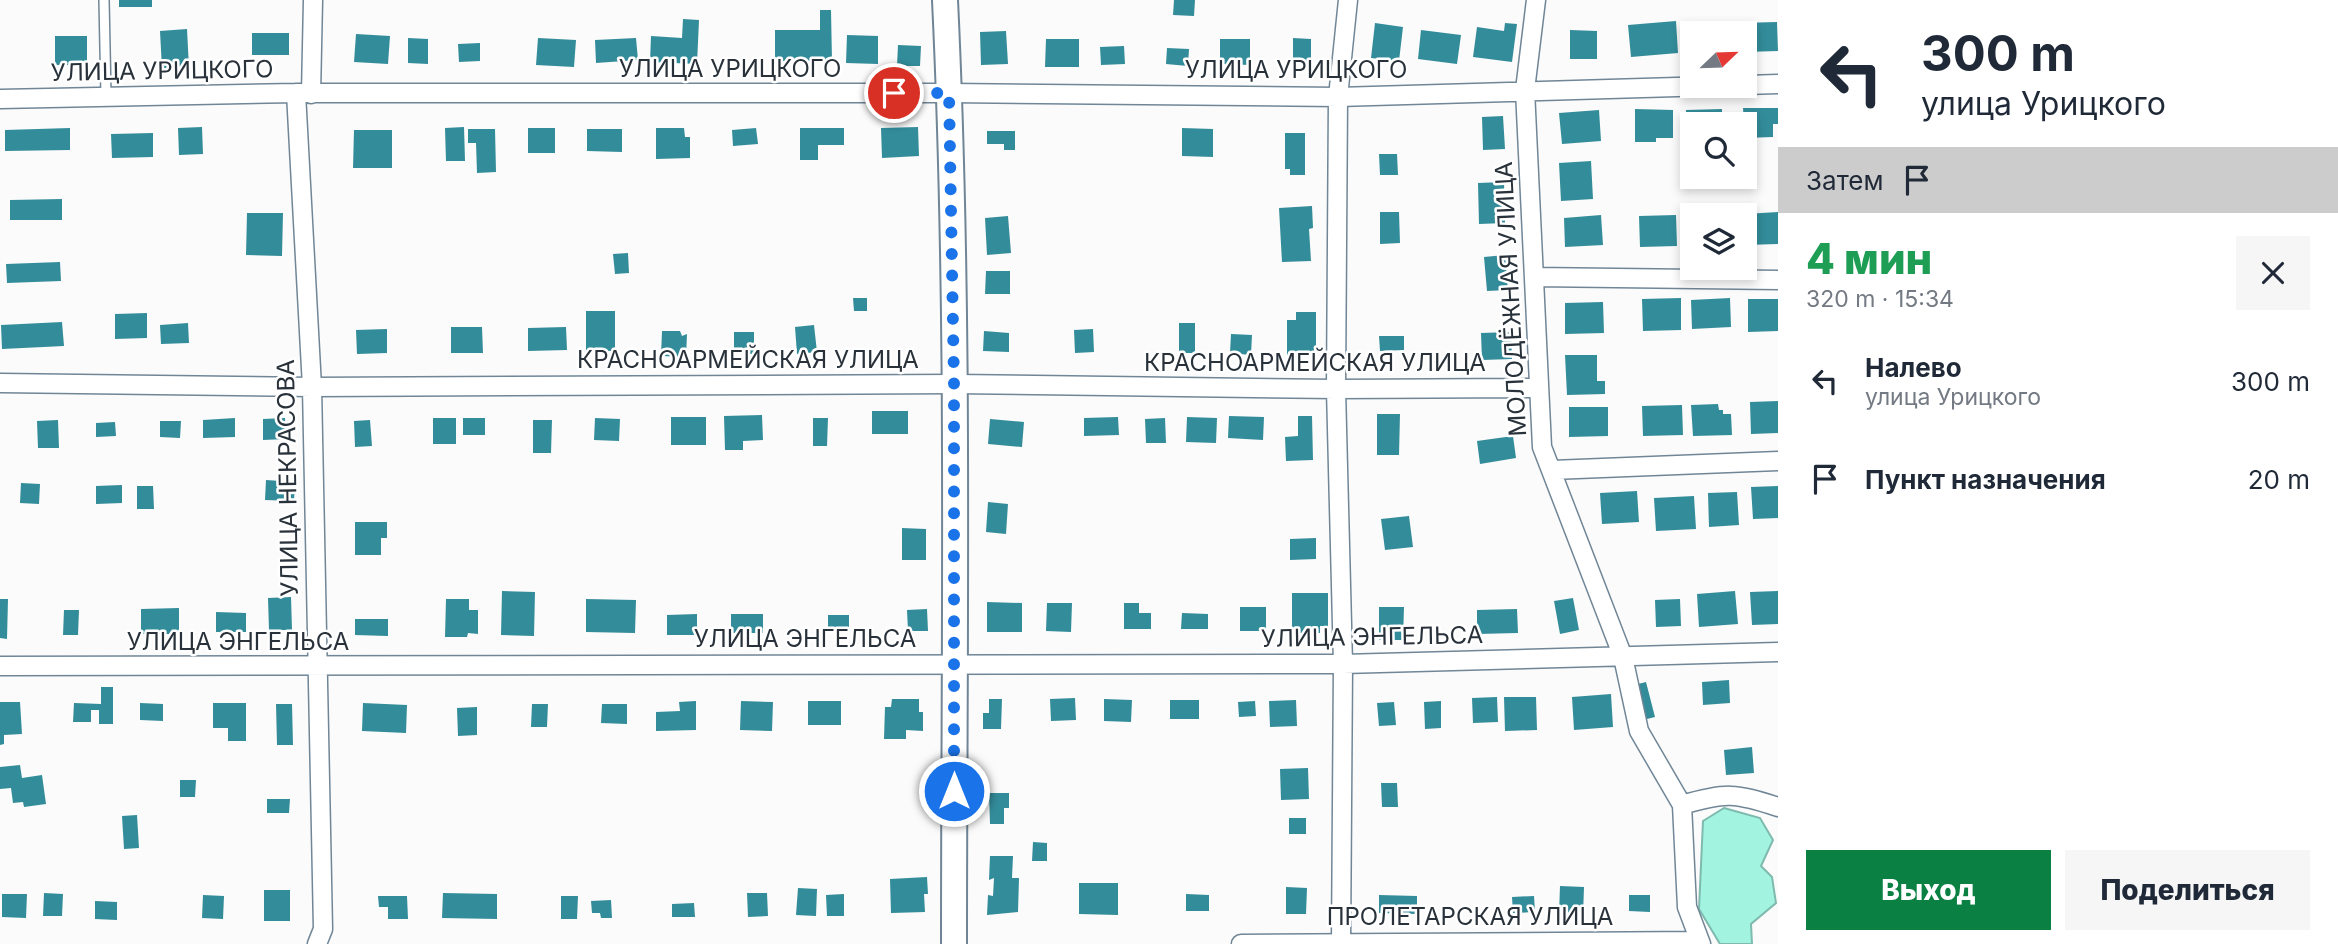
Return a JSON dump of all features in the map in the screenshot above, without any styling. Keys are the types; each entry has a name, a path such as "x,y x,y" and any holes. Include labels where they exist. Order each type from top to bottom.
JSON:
{"street":[{"name":"УЛИЦА НЕКРАСОВА","path":"313,0 304,94 323,929 317,944"},
{"path":"945,0 954,384 954,944"},
{"path":"1341,943 1343,664 1336,390 1338,97 1348,0"},
{"name":"МОЛОДЁЖНАЯ УЛИЦА","path":"1536,0 1525,90 1542,447 1623,657 1639,731 1682,805 1687,907 1699,942"},
{"path":"1757,85 1778,84"},
{"name":"УЛИЦА УРИЦКОГО","path":"0,99 304,94 949,93 1338,97 1680,87"},
{"path":"1535,277 1778,280"},
{"name":"КРАСНОАРМЕЙСКАЯ УЛИЦА","path":"0,383 312,387 954,384 1336,390 1538,388"},
{"path":"1552,470 1778,461"},
{"name":"УЛИЦА ЭНГЕЛЬСА","path":"0,666 1343,664 1778,652"},
{"path":"1682,805 1719,794 1748,797 1778,807"},
{"name":"ПРОЛЕТАРСКАЯ УЛИЦА","path":"1241,944 1699,942"}],"lane":[{"path":"104,0 106,96"}],"shaded area":[{"path":"1724,808 1760,818 1773,840 1761,866 1772,877 1776,903 1751,924 1752,944 1720,944 1699,909 1703,821"}],"building":[{"path":"119,0 152,0 152,7 119,7"},
{"path":"1174,0 1195,0 1194,16 1173,15"},
{"path":"820,10 831,10 832,61 775,61 775,30 820,30"},
{"path":"683,19 699,20 697,64 650,62 651,36 682,38"},
{"path":"1676,21 1678,53 1631,57 1628,25"},
{"path":"1777,22 1778,51 1757,52 1757,23"},
{"path":"1375,23 1403,27 1399,61 1371,58"},
{"path":"1505,23 1517,24 1512,62 1473,57 1477,27 1504,31"},
{"path":"187,29 189,68 162,69 160,31"},
{"path":"1421,30 1461,35 1457,64 1418,59"},
{"path":"1570,30 1597,31 1597,59 1570,59"},
{"path":"1006,31 1008,64 981,65 980,32"},
{"path":"252,33 289,33 289,55 252,55"},
{"path":"356,34 390,36 388,64 354,62"},
{"path":"847,35 878,36 878,64 846,63"},
{"path":"55,36 87,36 87,65 55,65"},
{"path":"408,38 428,39 428,64 408,63"},
{"path":"538,38 576,40 574,67 536,65"},
{"path":"636,38 638,60 596,63 595,40"},
{"path":"1293,38 1311,39 1311,63 1293,63"},
{"path":"1046,39 1079,39 1079,67 1045,67"},
{"path":"1220,39 1250,39 1250,65 1220,64"},
{"path":"480,43 480,61 459,62 458,44"},
{"path":"898,45 921,46 920,66 897,66"},
{"path":"1124,46 1125,64 1101,65 1100,47"},
{"path":"1167,48 1189,49 1188,66 1166,64"},
{"path":"1743,108 1778,108 1778,124 1773,124 1773,137 1757,138 1757,112 1743,112"},
{"path":"1635,109 1673,110 1673,138 1656,138 1656,142 1635,142"},
{"path":"1722,109 1722,112 1686,112"},
{"path":"1599,110 1601,141 1562,144 1559,113"},
{"path":"1503,116 1505,149 1483,150 1482,117"},
{"path":"202,127 203,154 179,155 178,128"},
{"path":"464,127 465,161 446,161 445,128"},
{"path":"918,127 919,156 882,158 881,128"},
{"path":"70,128 70,150 5,151 5,130"},
{"path":"528,128 555,128 555,153 528,153"},
{"path":"656,128 684,128 685,137 690,137 690,158 656,159"},
{"path":"756,128 758,144 733,146 732,130"},
{"path":"800,128 844,128 844,145 818,145 818,160 800,160"},
{"path":"1182,128 1213,129 1213,157 1182,156"},
{"path":"468,129 495,129 496,172 477,173 476,143 468,143"},
{"path":"587,129 622,129 622,152 587,151"},
{"path":"354,130 392,130 392,168 353,168"},
{"path":"987,131 1015,131 1015,150 1004,150 1004,144 987,144"},
{"path":"153,133 153,157 112,158 111,134"},
{"path":"1285,133 1305,133 1305,175 1290,175 1290,169 1285,169"},
{"path":"1379,154 1397,154 1398,175 1380,175"},
{"path":"1591,161 1593,199 1561,201 1559,163"},
{"path":"1504,182 1505,223 1479,224 1478,183"},
{"path":"62,199 62,220 10,220 10,200"},
{"path":"1312,206 1313,228 1309,229 1311,261 1282,262 1279,208"},
{"path":"1380,212 1399,212 1400,243 1380,244"},
{"path":"1778,212 1778,244 1757,245 1757,213"},
{"path":"247,213 283,213 282,256 246,255"},
{"path":"1601,215 1603,245 1565,247 1564,218"},
{"path":"1676,215 1677,246 1640,247 1639,216"},
{"path":"1008,216 1011,253 987,255 985,218"},
{"path":"628,253 629,273 615,274 613,254"},
{"path":"1505,255 1508,290 1487,291 1484,257"},
{"path":"60,262 61,281 7,283 6,264"},
{"path":"986,271 1010,271 1010,294 985,294"},
{"path":"853,298 867,298 867,311 854,311"},
{"path":"1681,298 1681,330 1643,331 1642,299"},
{"path":"1730,298 1731,327 1692,329 1691,300"},
{"path":"1748,299 1778,299 1778,331 1748,332"},
{"path":"1603,302 1604,333 1565,334 1565,303"},
{"path":"586,311 615,311 615,351 586,351"},
{"path":"1296,312 1316,312 1316,355 1287,355 1287,320 1296,320"},
{"path":"147,313 147,338 115,339 115,314"},
{"path":"62,322 64,346 2,349 1,325"},
{"path":"188,323 189,343 161,344 160,325"},
{"path":"1179,323 1195,323 1195,353 1179,353"},
{"path":"814,325 817,352 797,354 795,327"},
{"path":"451,327 482,327 483,353 451,353"},
{"path":"566,327 567,350 528,351 528,328"},
{"path":"387,329 387,353 357,354 356,330"},
{"path":"1093,329 1094,352 1075,353 1074,330"},
{"path":"662,331 680,331 682,336 687,334 686,357 661,356"},
{"path":"984,331 1009,333 1009,352 983,351"},
{"path":"734,332 754,332 754,354 734,354"},
{"path":"1511,332 1512,359 1482,360 1481,333"},
{"path":"1231,334 1252,335 1251,355 1230,353"},
{"path":"1379,336 1404,336 1404,350 1380,351"},
{"path":"1565,355 1597,355 1597,381 1605,381 1605,394 1567,395"},
{"path":"1778,401 1778,433 1751,434 1750,402"},
{"path":"1718,404 1723,414 1731,414 1732,435 1693,436 1691,405"},
{"path":"1682,405 1683,435 1643,436 1642,406"},
{"path":"1569,407 1608,407 1608,436 1569,437"},
{"path":"872,411 908,411 908,434 872,434"},
{"path":"1377,414 1400,414 1399,455 1377,455"},
{"path":"762,415 763,440 743,441 743,450 725,450 724,416"},
{"path":"1229,416 1264,417 1263,440 1228,438"},
{"path":"1298,416 1312,416 1313,460 1286,461 1285,437 1298,436"},
{"path":"671,417 706,417 706,445 671,445"},
{"path":"1118,417 1119,435 1084,436 1084,418"},
{"path":"1187,417 1217,418 1216,443 1186,442"},
{"path":"235,418 235,437 203,438 203,420"},
{"path":"285,418 286,439 263,440 263,419"},
{"path":"433,418 456,418 456,444 433,444"},
{"path":"463,418 485,418 485,435 463,435"},
{"path":"595,418 620,419 619,441 594,440"},
{"path":"813,418 828,418 827,446 813,446"},
{"path":"1165,418 1166,443 1146,443 1145,419"},
{"path":"990,419 1024,422 1022,447 988,444"},
{"path":"58,420 59,448 38,448 37,421"},
{"path":"370,420 372,446 355,447 354,421"},
{"path":"533,420 552,420 551,453 533,453"},
{"path":"160,421 181,421 180,438 160,437"},
{"path":"115,422 116,436 96,437 96,423"},
{"path":"1513,436 1516,458 1480,464 1477,441"},
{"path":"266,480 295,482 294,501 265,500"},
{"path":"21,483 40,484 39,504 20,503"},
{"path":"122,485 122,503 96,504 96,486"},
{"path":"137,486 153,486 154,509 137,509"},
{"path":"1778,486 1778,518 1753,519 1751,487"},
{"path":"1637,491 1639,522 1602,524 1600,493"},
{"path":"1737,492 1739,525 1709,527 1708,493"},
{"path":"1694,496 1696,529 1656,531 1654,498"},
{"path":"988,502 1008,504 1006,534 986,532"},
{"path":"1409,516 1413,547 1385,550 1381,519"},
{"path":"355,522 387,522 387,538 381,538 381,555 355,555"},
{"path":"902,528 926,529 926,560 902,560"},
{"path":"1316,538 1316,559 1290,560 1290,539"},
{"path":"502,591 535,592 534,636 501,635"},
{"path":"1735,591 1738,624 1699,627 1697,594"},
{"path":"1778,591 1778,624 1752,625 1750,592"},
{"path":"1292,593 1328,593 1328,626 1320,626 1320,633 1292,633"},
{"path":"291,597 292,630 269,630 268,598"},
{"path":"1573,598 1579,630 1560,634 1554,601"},
{"path":"0,599 8,599 7,639 0,638"},
{"path":"446,599 469,599 469,610 478,610 478,634 445,637"},
{"path":"586,599 636,600 635,633 586,632"},
{"path":"1680,599 1681,626 1656,627 1655,600"},
{"path":"987,602 1022,603 1022,632 987,632"},
{"path":"1047,603 1072,603 1071,632 1046,631"},
{"path":"1124,603 1139,603 1139,613 1151,613 1151,629 1124,629"},
{"path":"1240,607 1266,607 1266,631 1240,631"},
{"path":"1379,607 1404,607 1403,640 1379,640"},
{"path":"179,608 179,634 141,634 141,609"},
{"path":"927,609 928,631 908,631 907,610"},
{"path":"1517,609 1518,633 1477,634 1477,610"},
{"path":"64,610 79,610 78,635 63,635"},
{"path":"216,612 246,613 246,632 216,632"},
{"path":"1182,613 1208,614 1208,629 1181,629"},
{"path":"697,614 697,635 667,635 667,615"},
{"path":"731,614 763,614 763,633 731,633"},
{"path":"828,615 849,615 849,633 828,633"},
{"path":"355,619 388,619 388,636 355,635"},
{"path":"1729,680 1730,703 1703,705 1702,682"},
{"path":"1646,682 1655,717 1643,720 1634,685"},
{"path":"101,687 113,687 113,724 99,724 99,710 91,710 91,722 73,722 74,703 101,704"},
{"path":"1611,694 1613,727 1574,730 1572,697"},
{"path":"1497,697 1498,722 1473,723 1472,698"},
{"path":"1504,697 1536,697 1537,730 1505,731"},
{"path":"1075,698 1076,720 1051,721 1050,699"},
{"path":"892,699 919,699 919,712 923,712 923,731 906,730 906,739 884,739 885,707 891,707"},
{"path":"989,699 1002,699 1001,729 983,729 983,713 989,713"},
{"path":"1104,699 1132,700 1131,722 1104,721"},
{"path":"1170,700 1199,700 1199,719 1170,719"},
{"path":"1296,700 1297,726 1270,727 1269,701"},
{"path":"696,701 696,730 656,731 656,712 680,711 679,702"},
{"path":"741,701 773,702 772,731 740,730"},
{"path":"808,701 841,701 841,725 808,725"},
{"path":"1255,701 1256,716 1239,717 1238,702"},
{"path":"1441,701 1441,728 1425,729 1424,702"},
{"path":"0,702 20,702 22,734 4,735 4,744 0,745"},
{"path":"1394,702 1396,725 1379,726 1377,703"},
{"path":"140,703 163,704 163,721 140,720"},
{"path":"213,703 246,703 246,741 228,741 228,728 213,728"},
{"path":"363,703 407,705 406,733 362,731"},
{"path":"276,704 292,704 293,745 277,745"},
{"path":"532,704 548,704 547,727 531,727"},
{"path":"602,704 627,704 627,724 601,723"},
{"path":"477,707 477,735 458,736 457,708"},
{"path":"1752,747 1754,773 1726,775 1724,750"},
{"path":"20,765 22,778 42,775 46,804 24,807 23,802 13,803 11,788 0,789 0,767"},
{"path":"1308,768 1309,799 1281,800 1280,769"},
{"path":"180,780 196,780 195,797 180,797"},
{"path":"1381,783 1397,783 1398,807 1382,807"},
{"path":"989,793 1009,793 1009,808 1004,808 1004,824 990,824"},
{"path":"267,799 290,799 289,813 267,813"},
{"path":"137,815 139,848 124,849 122,816"},
{"path":"1289,818 1306,818 1306,834 1289,834"},
{"path":"1033,842 1047,843 1047,861 1032,861"},
{"path":"990,856 1013,856 1012,878 1019,878 1018,912 987,915 988,895 993,896 994,878 989,880"},
{"path":"927,877 925,912 891,913 890,879"},
{"path":"1079,883 1118,883 1118,915 1079,914"},
{"path":"1560,886 1584,887 1583,916 1559,915"},
{"path":"1286,887 1307,888 1306,914 1286,914"},
{"path":"798,888 817,889 816,916 796,915"},
{"path":"264,890 290,890 290,921 264,921"},
{"path":"44,893 63,894 62,916 43,916"},
{"path":"443,893 497,894 497,919 442,918"},
{"path":"747,893 767,893 768,916 748,917"},
{"path":"2,894 27,894 26,918 2,917"},
{"path":"844,894 844,916 827,916 826,895"},
{"path":"1186,894 1209,895 1209,911 1186,911"},
{"path":"203,895 224,896 223,919 202,918"},
{"path":"1379,895 1417,896 1417,914 1379,913"},
{"path":"1629,895 1650,895 1650,912 1629,911"},
{"path":"378,896 407,896 408,919 388,919 388,907 379,907"},
{"path":"561,896 578,896 577,919 561,919"},
{"path":"1534,896 1535,912 1513,913 1512,897"},
{"path":"611,900 612,918 601,918 600,913 592,913 591,901"},
{"path":"95,901 117,902 117,920 95,919"},
{"path":"694,903 695,917 672,917 672,904"}],"route":[{"path":"894,93 949,93 954,384 954,791"}]}
